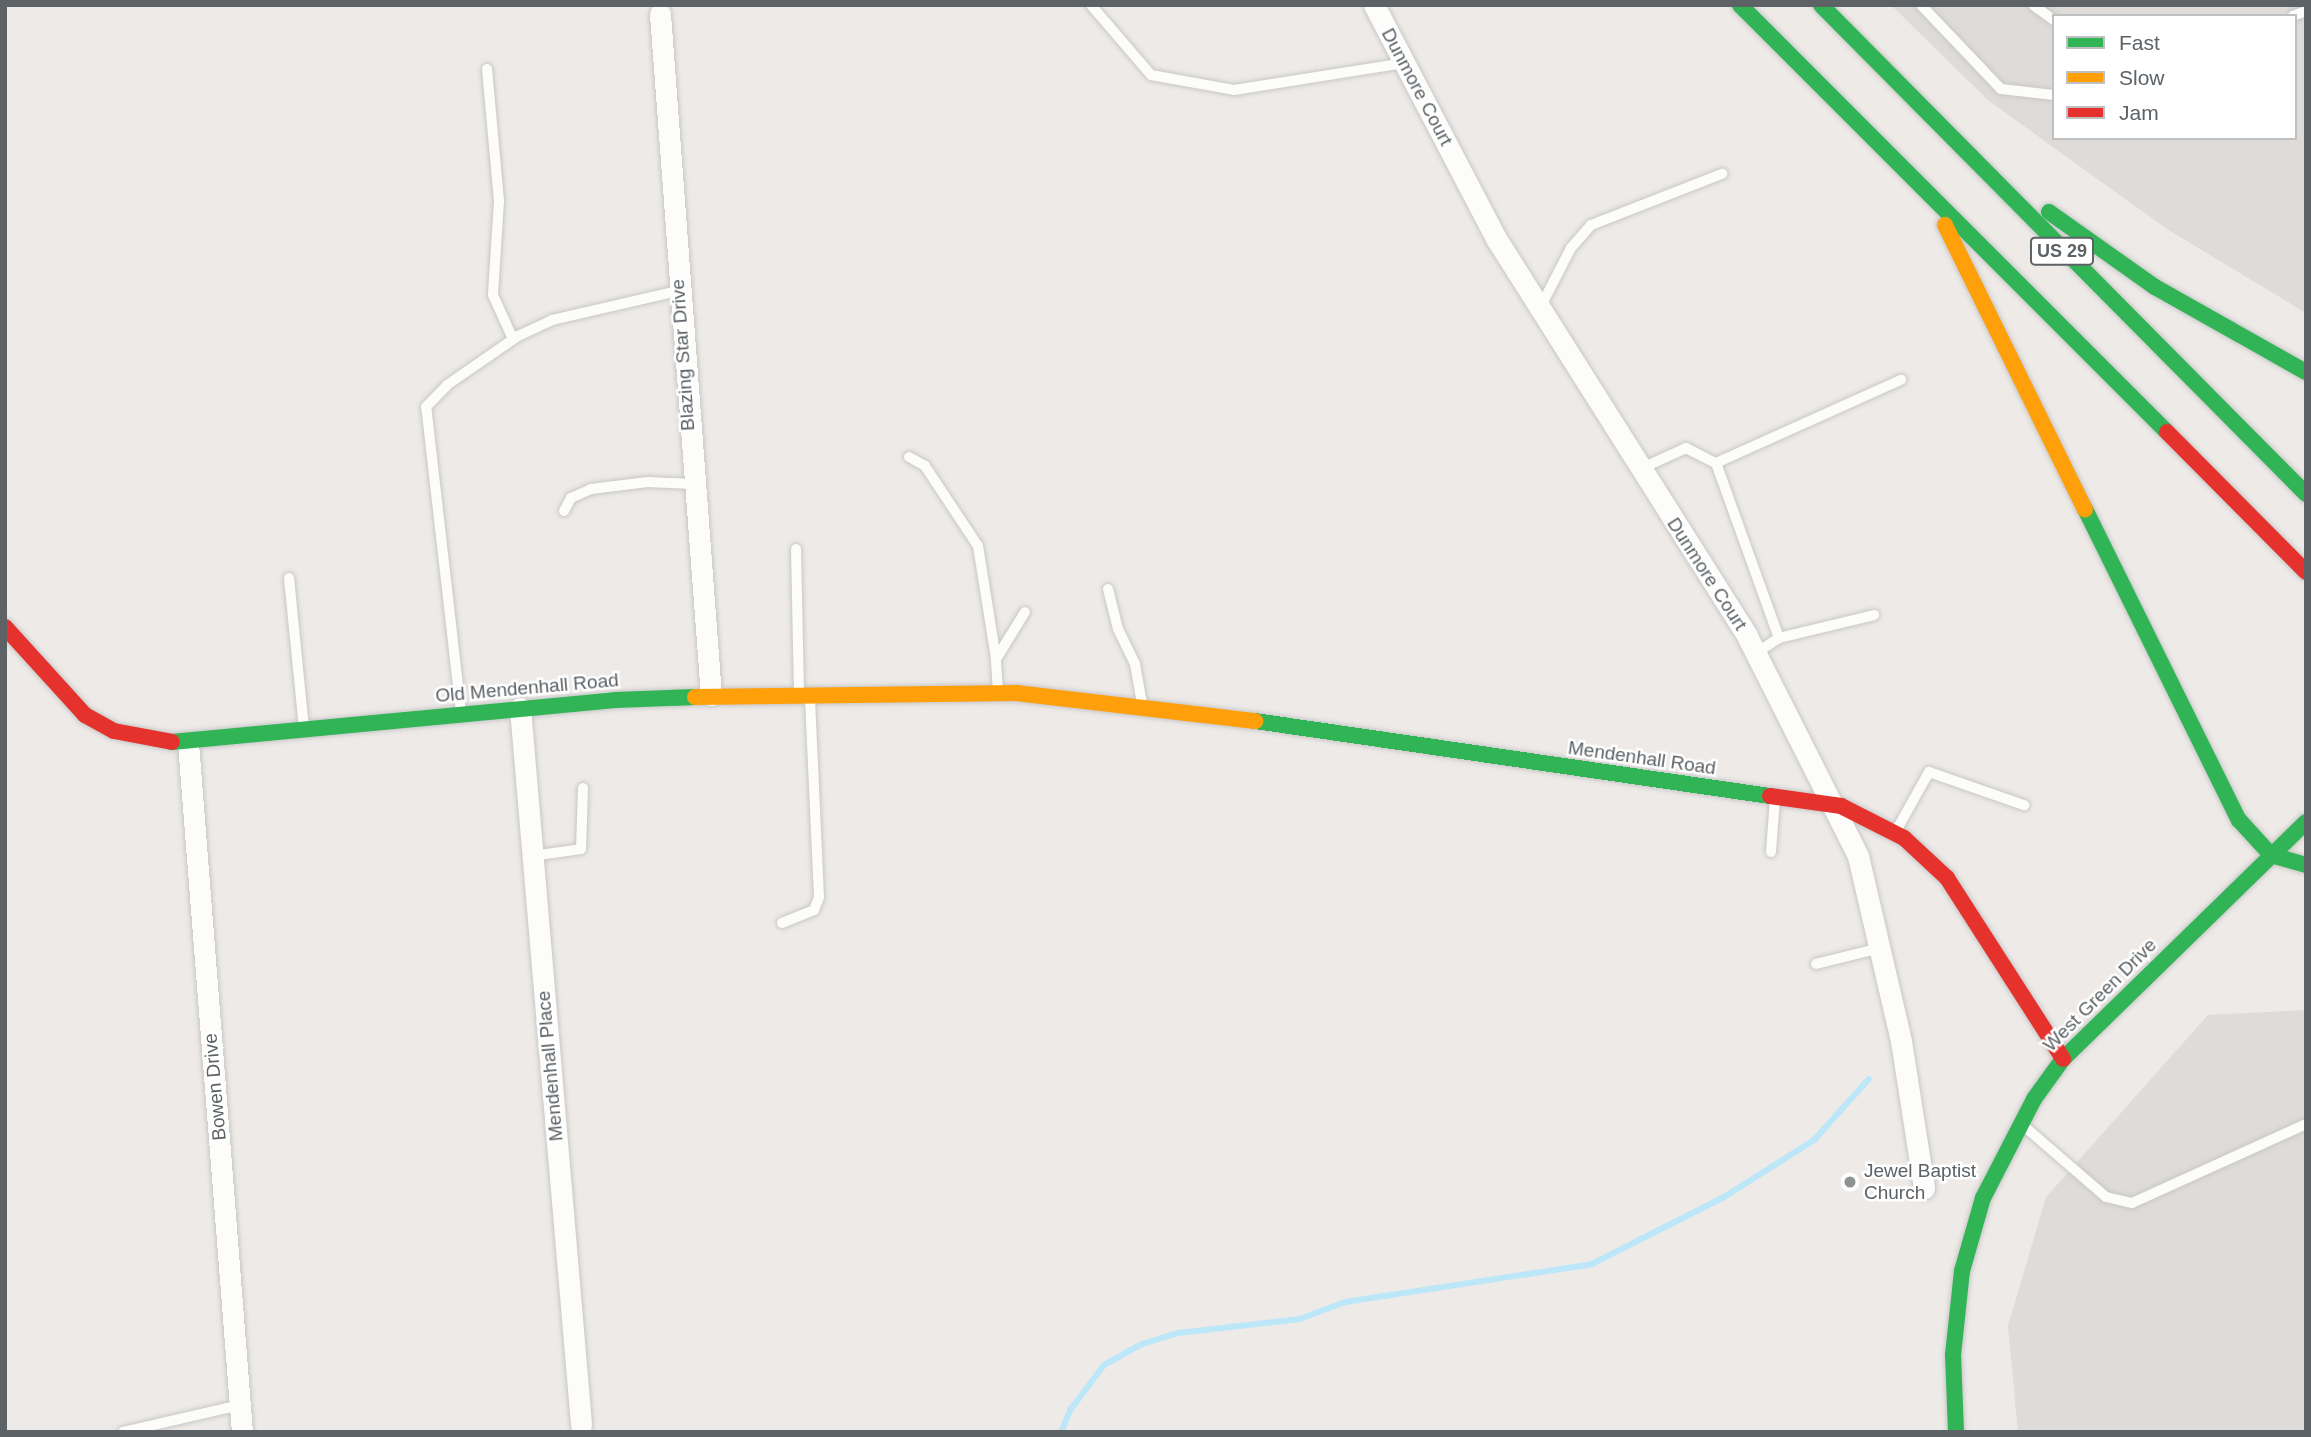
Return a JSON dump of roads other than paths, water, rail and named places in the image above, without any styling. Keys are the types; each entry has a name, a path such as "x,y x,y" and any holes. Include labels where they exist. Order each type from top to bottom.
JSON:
{"main road":[{"name":"US 29","path":"1740,5 2306,572"},
{"name":"US 29","path":"1821,5 1962,151 2306,494"},
{"path":"1962,151 2155,287 2306,372"},
{"path":"1932,198 2239,820 2271,855 2306,865"},
{"name":"Old Mendenhall Road","path":"5,627 85,715 114,731 149,740 188,743 520,708 711,695 998,694 1097,699"},
{"name":"Mendenhall Road","path":"1097,699 1775,799 1833,805 1894,833 1947,878 2063,1059"},
{"name":"West Green Drive","path":"1956,1432 1956,1313 1983,1198 2020,1123 2063,1059 2306,822"}],"street":[{"name":"Dunmore Court","path":"1374,5 1497,240 1756,653 1858,856 1901,1041 1924,1188"},
{"name":"Blazing Star Drive","path":"660,14 678,291 711,695"},
{"name":"Mendenhall Place","path":"520,708 581,1424"},
{"name":"Bowen Drive","path":"188,743 242,1432"}],"lane":[{"path":"1091,5 1151,75 1234,90 1404,63"},
{"path":"1922,5 2001,89 2052,95"},
{"path":"2033,5 2052,19"},
{"path":"487,69 499,201 493,295 513,339"},
{"path":"1539,309 1571,248 1591,225 1722,174"},
{"path":"462,715 424,414 432,398 513,339 552,320 678,291"},
{"path":"1716,463 1901,380"},
{"path":"1640,469 1686,448 1716,463 1779,638"},
{"path":"909,457 925,466 978,546 996,659 998,694"},
{"path":"564,511 571,498 591,489 648,482 693,484"},
{"path":"782,923 814,910 819,897 796,549"},
{"path":"289,578 304,731"},
{"path":"1108,589 1118,629 1135,664 1142,705"},
{"path":"996,659 1025,612"},
{"path":"1756,653 1779,638 1874,615"},
{"path":"1894,833 1929,772 2024,805"},
{"path":"532,856 581,849 583,788"},
{"path":"1771,852 1775,799"},
{"path":"1816,964 1880,948"},
{"path":"2020,1123 2106,1197 2132,1203 2306,1124"},
{"path":"123,1432 240,1405"}],"waterway":[{"path":"1061,1432 1071,1409 1104,1365 1142,1344 1178,1333 1300,1319 1345,1302 1592,1264 1724,1197 1814,1140 1869,1079"}],"place":[{"name":"Jewel Baptist Church","path":"1850,1182"}]}
